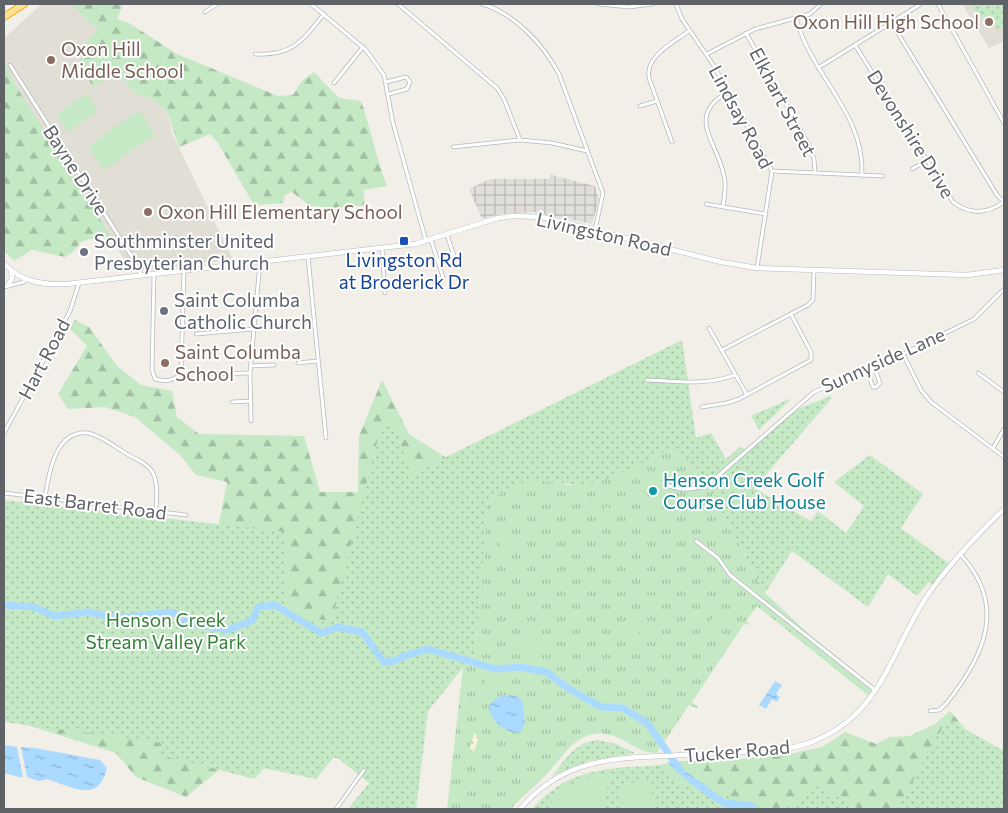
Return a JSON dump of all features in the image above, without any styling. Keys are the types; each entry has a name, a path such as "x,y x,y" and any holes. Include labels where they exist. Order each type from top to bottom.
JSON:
{"highway":[{"path":"4,13 22,4"},
{"path":"4,17 22,4"}],"main road":[{"name":"Livingston Road","path":"4,264 25,279 50,285 79,283 429,241 501,217 514,216 542,217 721,262 757,268 967,276 1004,270"},
{"path":"5,286 12,279 11,270"},
{"name":"Tucker Road","path":"520,809 544,786 572,770 608,759 777,750 807,743 832,732 852,718 876,691 927,597 960,554 1004,509"}],"street":[{"path":"205,12 218,4"},
{"path":"311,4 363,47 376,61 386,82 393,123 442,277"},
{"path":"398,4 497,88 504,99 520,140"},
{"path":"482,4 504,14 532,38 549,56 562,79 603,195 595,230"},
{"path":"598,4 633,7 653,4"},
{"path":"608,4 612,6"},
{"name":"Lindsay Road","path":"676,4 682,19 707,54 772,171 757,268"},
{"path":"707,54 762,26 810,14 822,4"},
{"path":"912,4 914,8"},
{"path":"818,68 921,4"},
{"path":"938,4 1004,123"},
{"path":"255,54 279,54 291,49 302,41 324,14"},
{"path":"796,18 802,38 818,68 856,130 862,149 862,175"},
{"path":"892,22 996,192 1004,202"},
{"path":"672,142 648,78 648,66 655,57 689,30"},
{"name":"Elkhart Street","path":"746,33 809,145 814,159 815,173"},
{"name":"Devonshire Drive","path":"856,45 948,197 959,206 981,212 1004,202"},
{"path":"334,83 363,47"},
{"name":"Bayne Drive","path":"10,66 132,257 141,275"},
{"path":"386,82 406,77 410,84 406,89 389,94"},
{"path":"723,207 724,176 706,128 705,120 713,102 728,92"},
{"path":"640,106 657,101"},
{"path":"453,147 520,140 552,143 588,152"},
{"path":"912,169 926,161"},
{"path":"772,171 883,176"},
{"path":"706,204 766,214"},
{"path":"447,235 455,259"},
{"path":"382,248 385,293"},
{"path":"308,257 326,438"},
{"path":"251,421 250,373 260,262"},
{"path":"154,274 152,370 155,379 166,380 178,377 181,372 184,270"},
{"path":"722,350 808,305 813,300 814,270"},
{"path":"5,286 24,282 25,279"},
{"name":"Hart Road","path":"4,433 70,311 79,283"},
{"name":"Sunnyside Lane","path":"665,485 686,491 711,482 814,392 903,354 974,318 1004,290"},
{"path":"702,407 727,403 747,395 811,360 811,352 791,314"},
{"path":"709,328 747,395"},
{"path":"196,334 254,329"},
{"path":"903,354 918,386 929,400 1004,457"},
{"path":"298,363 318,361"},
{"path":"251,366 274,365"},
{"path":"866,369 873,387 876,387 880,383 874,366"},
{"path":"207,374 250,373"},
{"path":"978,373 1004,392"},
{"path":"647,380 700,383 715,382 735,375"},
{"path":"232,402 251,402"},
{"path":"992,448 1004,429"},
{"path":"45,497 51,466 60,446 75,435 89,433 149,467 156,483 156,511"},
{"name":"East Barret Road","path":"4,493 186,515"},
{"path":"696,541 718,558 726,571 736,580 876,691"},
{"path":"960,554 980,575 990,598"},
{"path":"930,711 939,710 945,705 974,666 986,644 992,625 992,606"},
{"path":"336,809 364,770"}],"shaded area":[{"path":"42,4 70,4 99,30 78,51 92,86 117,73 136,94 152,99 167,112 172,133 233,260 132,272 14,83 4,59 4,38"},
{"name":"Oxon Hill High School","path":"962,4 1004,4 1004,41 989,48"},
{"path":"551,175 595,186 599,199 592,224 534,212 500,214 482,219 469,189 490,179 549,179"}],"green space":[{"path":"70,4 123,4 117,19 129,23 177,54 278,96 293,95 302,81 314,72 339,98 361,101 387,186 363,190 365,205 341,208 310,206 292,192 285,195 283,203 254,205 218,143 210,134 179,147 167,112 152,99 136,94 117,73 92,87 78,51 98,30"},
{"path":"975,4 1004,4 1004,24 1000,30 971,8"},
{"path":"4,59 14,83 113,240 90,239 81,242 73,252 65,257 32,250 14,261 4,250"},
{"path":"87,94 98,111 68,132 56,114"},
{"path":"139,110 155,134 104,170 88,147"},
{"path":"75,320 89,327 117,366 141,385 172,391 177,417 199,434 304,436 320,492 358,492 359,436 382,380 409,434 453,462 365,761 247,747 186,797 136,777 116,753 11,720 218,528 227,482 196,475 181,456 135,417 105,407 68,409 58,394 87,346 69,328"},
{"name":"Henson Creek Stream Valley Park","path":"682,340 696,438 711,433 726,459 741,446 746,451 790,412 831,396 832,398 754,488 811,521 818,511 846,533 864,506 834,482 870,455 923,494 901,528 951,565 935,586 929,582 917,596 888,574 868,607 792,551 765,593 707,484 670,449 629,470 586,484 531,481 518,484 504,491 488,504 475,653 428,711 416,809 348,809 369,783 335,756 316,779 264,768 255,779 155,754 163,743 4,722 4,500 286,532 286,618 332,620 381,426 394,425 412,474"},
{"path":"792,398 759,430 751,416"},
{"path":"670,449 707,484 765,593 811,636 875,687 869,696 757,606 747,620 749,625 744,624 692,702 698,707 689,705 657,753 638,749 611,735 599,733 589,735 572,745 544,777 511,809 447,809 463,667 475,653 488,504 500,493 516,483 539,480 569,485 603,480"},
{"path":"607,506 614,513 614,520 603,518 602,510"},
{"path":"506,532 514,540 506,548 498,540"},
{"path":"644,594 657,596 660,601 659,606 652,608 648,606 642,601"},
{"path":"717,617 725,625 717,633 709,625"},
{"path":"630,622 636,622 640,629 636,636 630,636 626,632 626,626"},
{"path":"527,641 539,642 542,646 541,653 528,653 524,645"},
{"path":"686,671 691,673 693,678 691,683 686,685 681,683 679,678 681,673"},
{"path":"488,674 494,674 498,681 494,688 488,688 484,684 484,678"},
{"path":"950,711 977,743 924,809 712,809 650,767 679,761 723,761 789,754 822,747 845,732 876,744 890,737 910,736 935,724"},
{"path":"947,719 1004,751 1004,809 897,809"},
{"path":"598,740 616,744 635,753 588,761 552,776 566,758 577,748 590,741"},
{"path":"660,765 682,786 714,790 764,809 532,809 546,795 575,777 607,769"},
{"path":"503,772 510,774 512,778 509,787 504,789 499,788 497,784"},
{"path":"591,776 609,777 604,809 548,809 556,797 566,788 577,781"},
{"path":"651,780 654,809 623,809 620,784"},
{"path":"816,785 860,809 784,809 802,800"}],"sand":[{"path":"474,733 479,737 474,752 470,748"}],"water":[{"path":"775,681 782,685 776,694 780,697 777,702 772,699 766,709 759,705"},
{"path":"516,695 522,700 525,723 521,732 516,733 504,729 491,715 490,704 500,696"},
{"path":"4,745 17,747 23,778 4,773"},
{"path":"21,747 100,760 107,768 98,786 92,789 76,789 48,779 38,781 27,777"},
{"path":"679,761 684,770 729,802 739,807 762,809 735,810 724,807 688,781 667,762"}],"waterway":[{"path":"4,605 34,607 54,616 88,612 116,618 172,612 194,624 228,630 253,620 258,607 275,605 321,633 338,627 362,632 384,662 395,661 404,656 428,649 496,669 520,667 547,672 566,687 601,707 623,708 647,723 678,767"},
{"path":"727,803 751,806 755,809"}],"place":[{"name":"Oxon Hill High School","path":"989,22"},
{"name":"Oxon Hill Middle School","path":"51,60"},
{"name":"Oxon Hill Elementary School","path":"148,212"},
{"name":"Livingston Rd at Broderick Dr","path":"404,241"},
{"name":"Southminster United Presbyterian Church","path":"84,252"},
{"name":"Saint Columba Catholic Church","path":"164,311"},
{"name":"Saint Columba School","path":"165,363"},
{"name":"Henson Creek Golf Course Club House","path":"653,491"}]}
